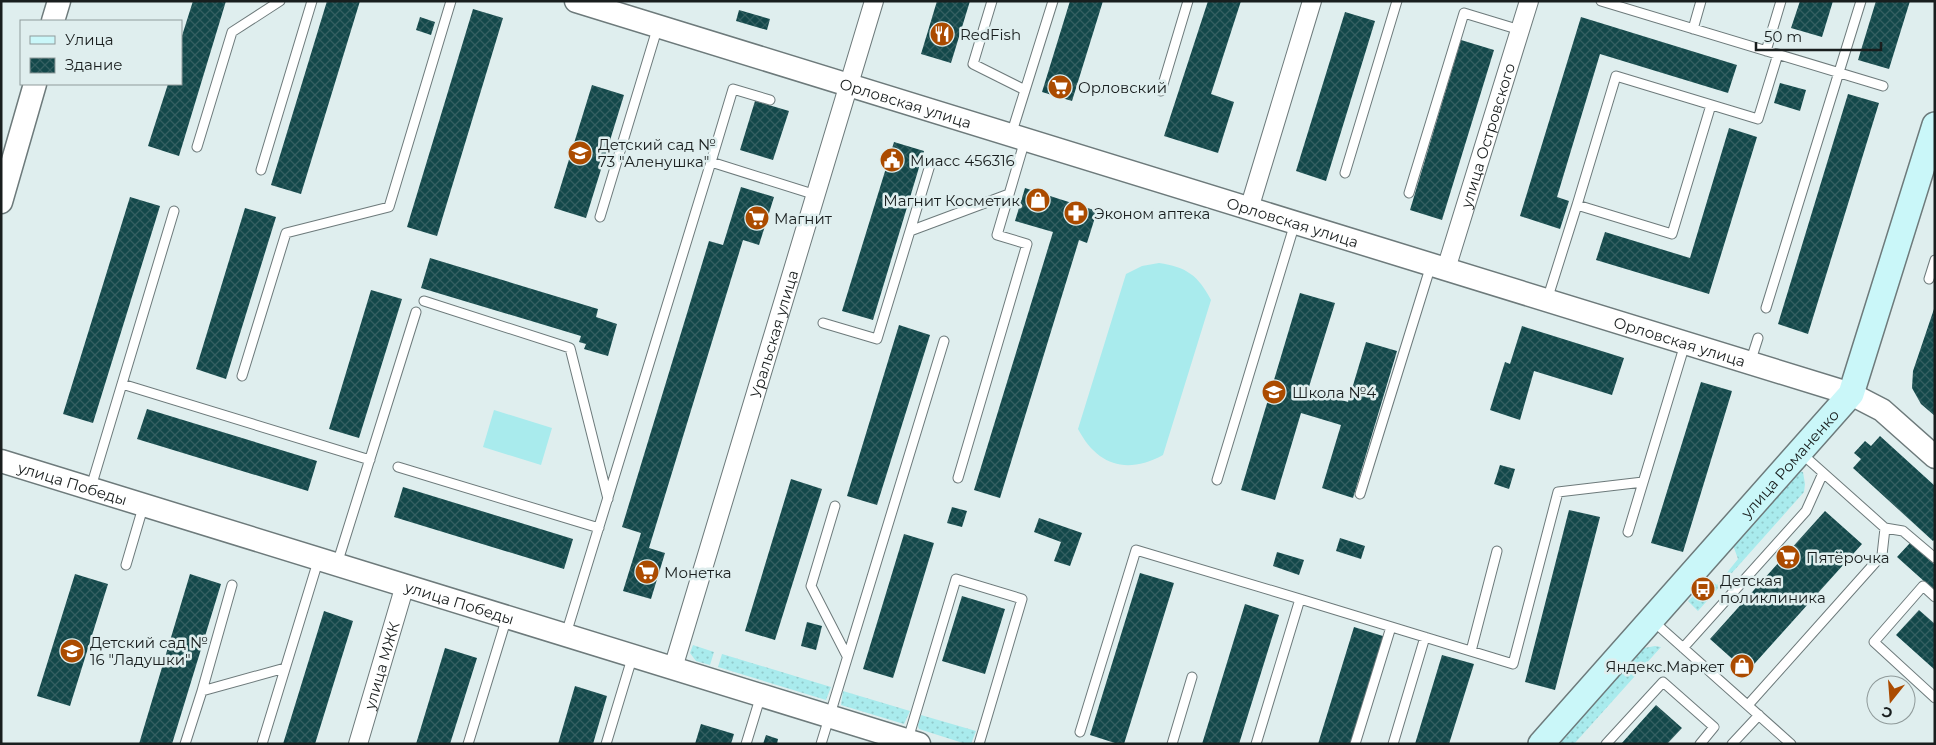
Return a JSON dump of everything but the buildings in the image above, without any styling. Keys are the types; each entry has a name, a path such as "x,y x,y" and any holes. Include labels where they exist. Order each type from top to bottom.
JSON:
{"main road":[{"name":"улица Романенко","path":"1541,744 1801,453 1851,394 1935,126"}],"street":[{"path":"53,20 59,1"},
{"name":"Орловская улица","path":"576,1 631,14 658,26 1851,394 1882,410 1935,456"},
{"name":"Уральская улица","path":"673,668 874,1"},
{"path":"1249,208 1312,1"},
{"name":"улица Островского","path":"1438,267 1529,1"},
{"path":"1,202 4,179 35,85"},
{"name":"улица Победы","path":"1,461 913,742"},
{"name":"улица МЖК","path":"358,744 406,585"}],"lane":[{"path":"196,147 232,32 280,1"},
{"path":"261,170 312,1"},
{"path":"242,376 286,234 388,207 452,1"},
{"path":"992,1 973,64 1025,90"},
{"path":"958,478 1027,244 997,234 1009,194 1025,90 1053,1"},
{"path":"1161,91 1188,1"},
{"path":"1345,174 1397,1"},
{"path":"1602,1 1883,86"},
{"path":"1635,12 1638,1"},
{"path":"1693,29 1702,1"},
{"path":"1766,51 1780,1"},
{"path":"1766,308 1861,1"},
{"path":"1409,193 1464,13 1520,30"},
{"path":"600,216 658,26"},
{"path":"1547,301 1616,76 1758,119 1778,54"},
{"path":"566,635 733,89 770,100"},
{"path":"1577,205 1672,234 1711,105"},
{"path":"711,162 816,194"},
{"path":"824,323 877,339 930,165"},
{"path":"910,231 1009,194"},
{"path":"91,488 174,211"},
{"path":"1217,480 1296,223"},
{"path":"1929,279 1935,260"},
{"path":"1360,494 1438,267"},
{"path":"424,301 570,348 608,499"},
{"path":"262,744 285,668 370,460 416,312"},
{"path":"1750,363 1758,338"},
{"path":"820,744 944,341"},
{"path":"1628,532 1685,343"},
{"path":"122,384 370,460"},
{"path":"1801,453 1885,528 1903,531 1935,558"},
{"path":"398,467 599,528"},
{"path":"1683,648 1806,510 1823,473"},
{"path":"1080,732 1136,550 1513,664 1558,492 1643,482"},
{"path":"126,565 144,504"},
{"path":"836,506 811,586 848,656"},
{"path":"1748,705 1882,554 1885,528"},
{"path":"1471,651 1497,551"},
{"path":"913,742 956,579 1022,599 979,744"},
{"path":"185,744 232,585"},
{"path":"1935,597 1923,586 1874,642 1935,698"},
{"path":"1256,744 1300,599"},
{"path":"468,744 507,616"},
{"path":"1652,620 1791,744"},
{"path":"1355,744 1391,627"},
{"path":"1393,744 1425,638"},
{"path":"606,744 633,655"},
{"path":"202,691 285,668"},
{"path":"1172,744 1192,677"},
{"path":"1606,744 1663,682 1714,727 1700,744"},
{"path":"746,744 761,695"},
{"path":"1732,744 1759,715"}],"shaded area":[{"path":"1159,263 1177,267 1196,278 1211,300 1163,455 1137,464 1125,465 1114,463 1094,451 1078,429 1126,274 1142,266"},
{"path":"494,410 552,428 541,465 483,447"},
{"path":"1799,471 1803,472 1804,492 1698,611 1688,601 1697,592 1702,596 1708,589 1704,585 1708,578 1717,585 1738,559 1733,545"},
{"path":"693,645 714,652 710,665 696,661 690,653"},
{"path":"1655,646 1661,647 1574,744 1554,744 1639,649"},
{"path":"722,654 831,687 826,700 718,667"},
{"path":"843,691 910,711 904,724 841,705"},
{"path":"921,715 976,731 971,744 919,729 918,725"}],"place":[{"name":"RedFish","path":"942,34"},
{"name":"Орловский","path":"1060,87"},
{"name":"Детский сад № 73 \"Аленушка\"","path":"580,153"},
{"name":"Миасс 456316","path":"892,160"},
{"name":"Магнит Косметик","path":"1038,200"},
{"name":"Эконом аптека","path":"1076,213"},
{"name":"Магнит","path":"757,218"},
{"name":"Школа №4","path":"1274,392"},
{"name":"Пятёрочка","path":"1788,557"},
{"name":"Монетка","path":"647,572"},
{"name":"Детская поликлиника","path":"1703,589"},
{"name":"Детский сад № 16 \"Ладушки\"","path":"72,651"},
{"name":"Яндекс.Маркет","path":"1742,666"}]}
